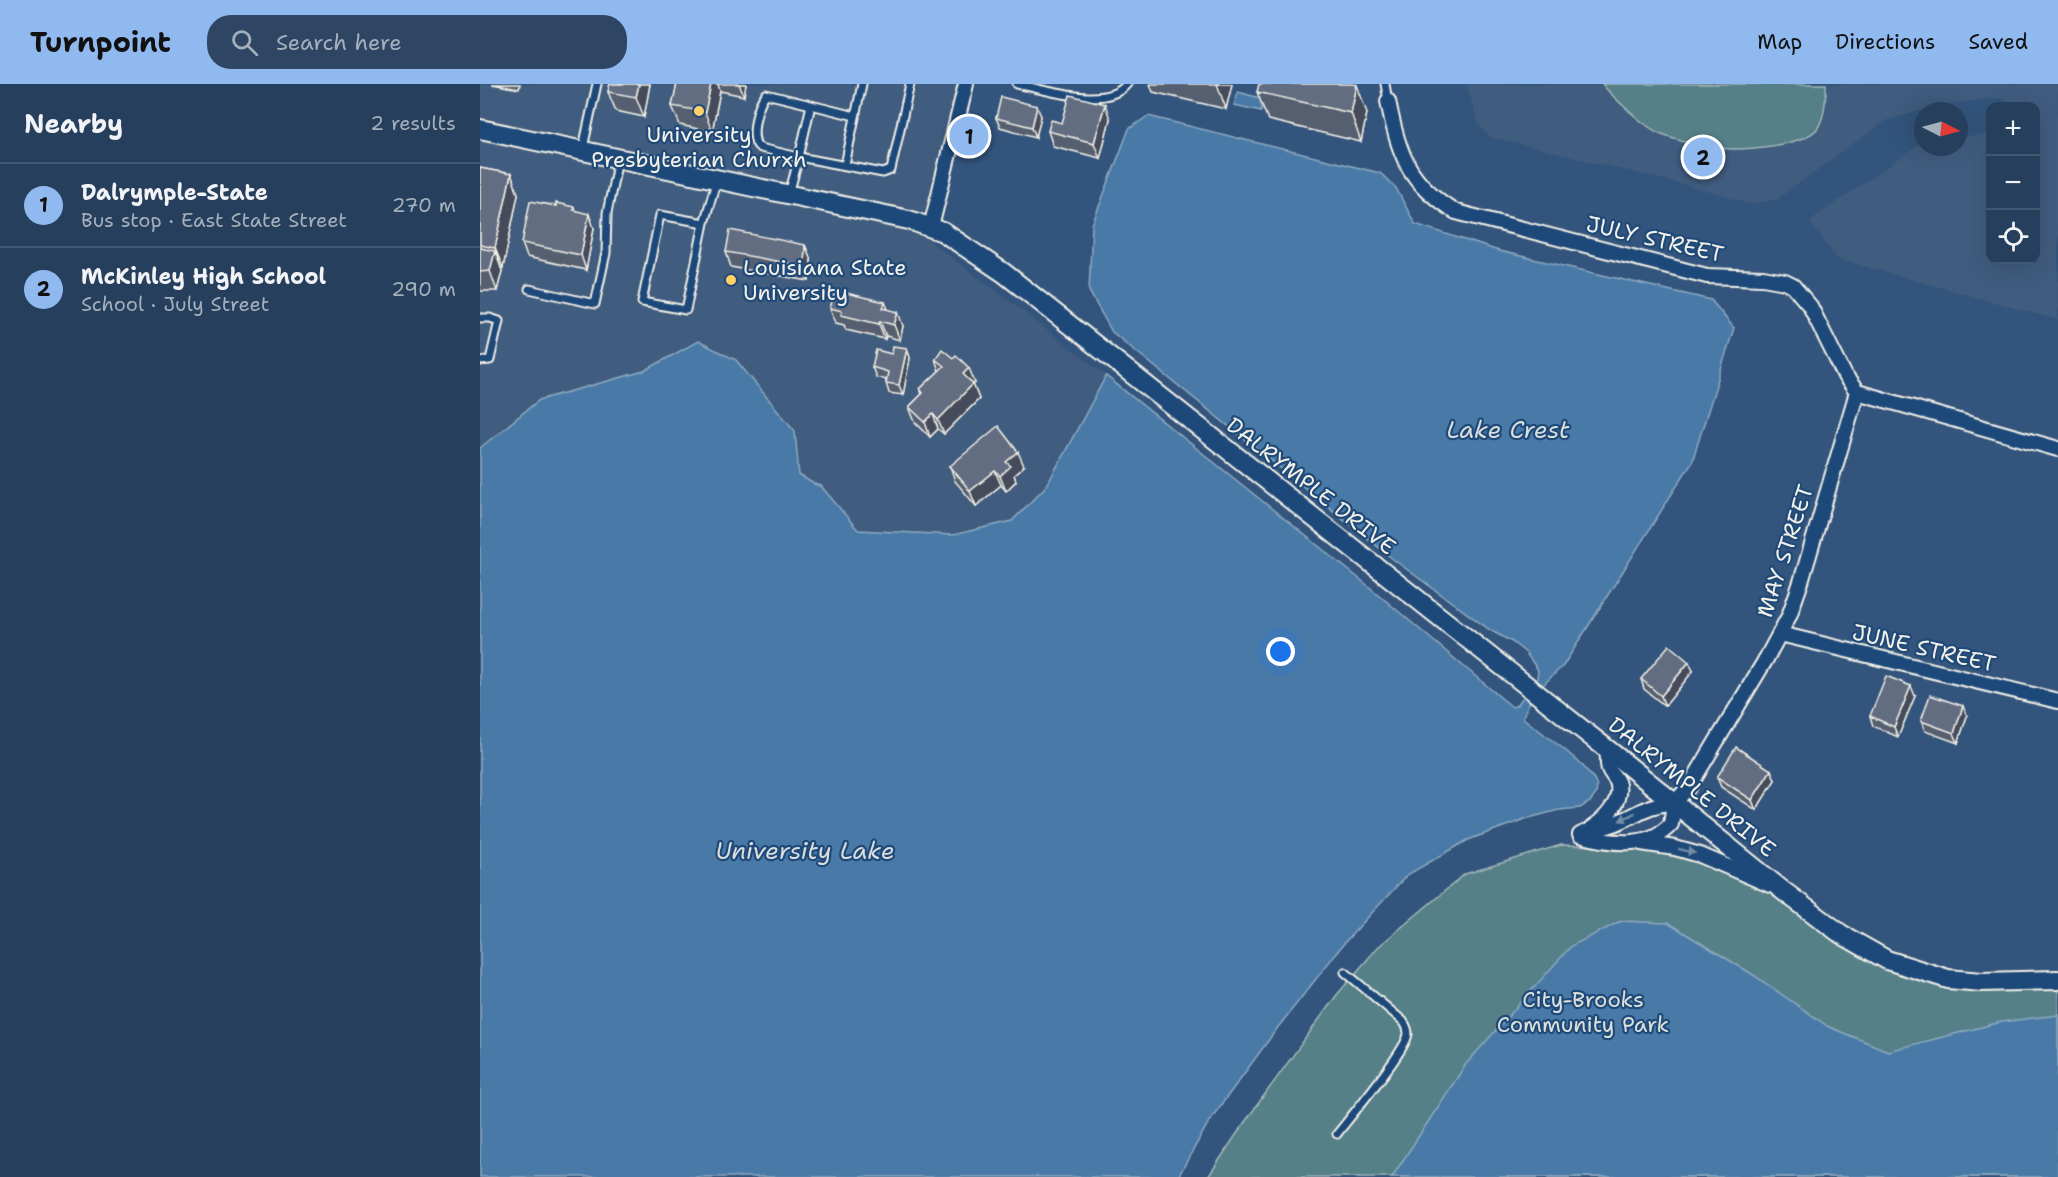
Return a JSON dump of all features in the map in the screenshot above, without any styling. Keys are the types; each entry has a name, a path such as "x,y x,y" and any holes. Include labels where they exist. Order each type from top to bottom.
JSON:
{"street":[{"path":"931,227 966,84"},
{"name":"JULY STREET","path":"1388,101 1401,153 1419,183 1439,202 1456,212 1472,217 1707,276 1763,278 1785,282 1793,286 1810,306 1845,376 1857,392"},
{"name":"DALRYMPLE DRIVE","path":"480,129 909,220 943,232 1004,273 1840,934 1887,960 1934,976 1966,982 2058,980"},
{"path":"1857,392 2058,449"},
{"name":"MAY STREET","path":"1589,830 1580,835 1604,842 1630,842 1648,839 1666,830 1673,817 1674,803 1689,787 1780,634 1801,582 1857,392"},
{"name":"JUNE STREET","path":"1780,634 2058,701"},
{"path":"1589,830 1610,813 1617,796 1618,784 1609,769 1608,750"},
{"path":"1589,830 1613,824 1657,804 1674,803"},
{"path":"1630,842 1675,848 1700,855 1782,890"}],"lane":[{"path":"582,151 597,84"},
{"path":"845,165 862,84"},
{"path":"855,116 766,94 760,104 753,138 755,144 760,148 883,173 891,170 893,166 910,84"},
{"path":"1017,84 1080,97 1115,93 1127,84"},
{"path":"1385,84 1388,101"},
{"path":"789,195 811,105"},
{"path":"529,289 595,304 606,253 607,213 618,159"},
{"path":"704,223 660,215 642,302 686,310 704,223 717,179"},
{"path":"480,318 499,321 490,360 480,361"},
{"path":"1337,1134 1401,1051 1408,1034 1403,1021 1346,972"}],"shaded area":[{"name":"Louisiana State University","path":"480,84 958,84 930,196 931,242 1106,376 1047,485 1012,521 953,535 858,530 821,486 799,475 794,431 698,341 644,371 539,400 480,448"},
{"path":"1467,84 2058,84 2058,320 1837,259 1809,221 1914,148 1914,156 1968,156 1968,137 1986,134 1986,264 2040,264 2040,102 2006,102 2002,98 1967,102 1914,102 1914,113 1885,121 1776,200 1750,204 1693,187 1489,137 1477,122"}],"green space":[{"path":"1602,84 1826,84 1826,89 1822,119 1817,129 1809,135 1771,146 1730,149 1691,142 1655,131 1630,112"},
{"name":"City-Brooks Community Park","path":"1561,845 1675,848 1782,890 1874,953 1934,976 2058,980 2058,1177 1208,1177 1336,996 1378,947 1465,874"}],"water":[{"path":"1238,92 1264,99 1261,111 1234,105"},
{"name":"University Lake","path":"1148,116 1380,173 1396,188 1415,224 1499,251 1711,300 1734,328 1692,462 1563,666 1534,696 1523,718 1582,765 1594,779 1597,786 1596,794 1590,802 1580,808 1559,810 1525,819 1468,840 1407,875 1345,942 1279,1026 1210,1120 1178,1177 480,1177 480,448 539,400 644,371 698,341 736,360 795,431 799,475 821,486 858,530 953,535 1012,521 1047,485 1106,376 1366,584 1512,707 1517,705 1537,679 1538,670 1526,653 1490,630 1394,560 1112,332 1089,291 1092,225 1129,129"},
{"path":"1621,921 1668,923 1752,974 1829,1027 1888,1051 2001,1022 2058,1015 2058,1177 1392,1177 1466,1064 1571,946"}],"building":[{"path":"610,84 639,84 636,97 608,92"},
{"path":"677,84 711,84 705,112 672,106"},
{"path":"1259,84 1357,85 1351,113 1257,92"},
{"path":"1070,95 1105,104 1094,143 1048,131 1051,120 1062,123"},
{"path":"1001,97 1037,106 1032,127 996,118"},
{"path":"480,168 511,174 495,248 480,245"},
{"path":"530,201 556,206 556,203 574,207 573,210 589,214 581,255 522,243"},
{"path":"730,230 805,245 804,266 726,252"},
{"path":"480,248 495,251 490,271 480,272"},
{"path":"846,293 885,302 883,308 898,312 894,325 841,315 842,311 830,308 834,295 845,298"},
{"path":"893,346 907,348 899,385 886,383 888,372 872,367 876,350 892,354"},
{"path":"942,349 953,358 956,355 969,368 963,374 973,384 938,420 933,414 925,422 909,407 923,393 920,389 944,366 935,359"},
{"path":"998,426 1018,452 1006,462 1011,466 1000,476 995,471 970,491 950,466"},
{"path":"1669,645 1689,662 1661,696 1641,679"},
{"path":"1886,676 1911,686 1894,727 1870,716"},
{"path":"1930,695 1963,706 1954,733 1921,721"},
{"path":"1736,747 1771,770 1752,800 1717,777"}],"place":[{"name":"University Presbyterian Churxh","path":"699,111"},
{"name":"Dalrymple-State","path":"969,136"},
{"name":"McKinley High School","path":"1703,157"},
{"name":"Louisiana State University","path":"731,280"}],"water label":[{"name":"Lake Crest","path":"1508,430"}]}
